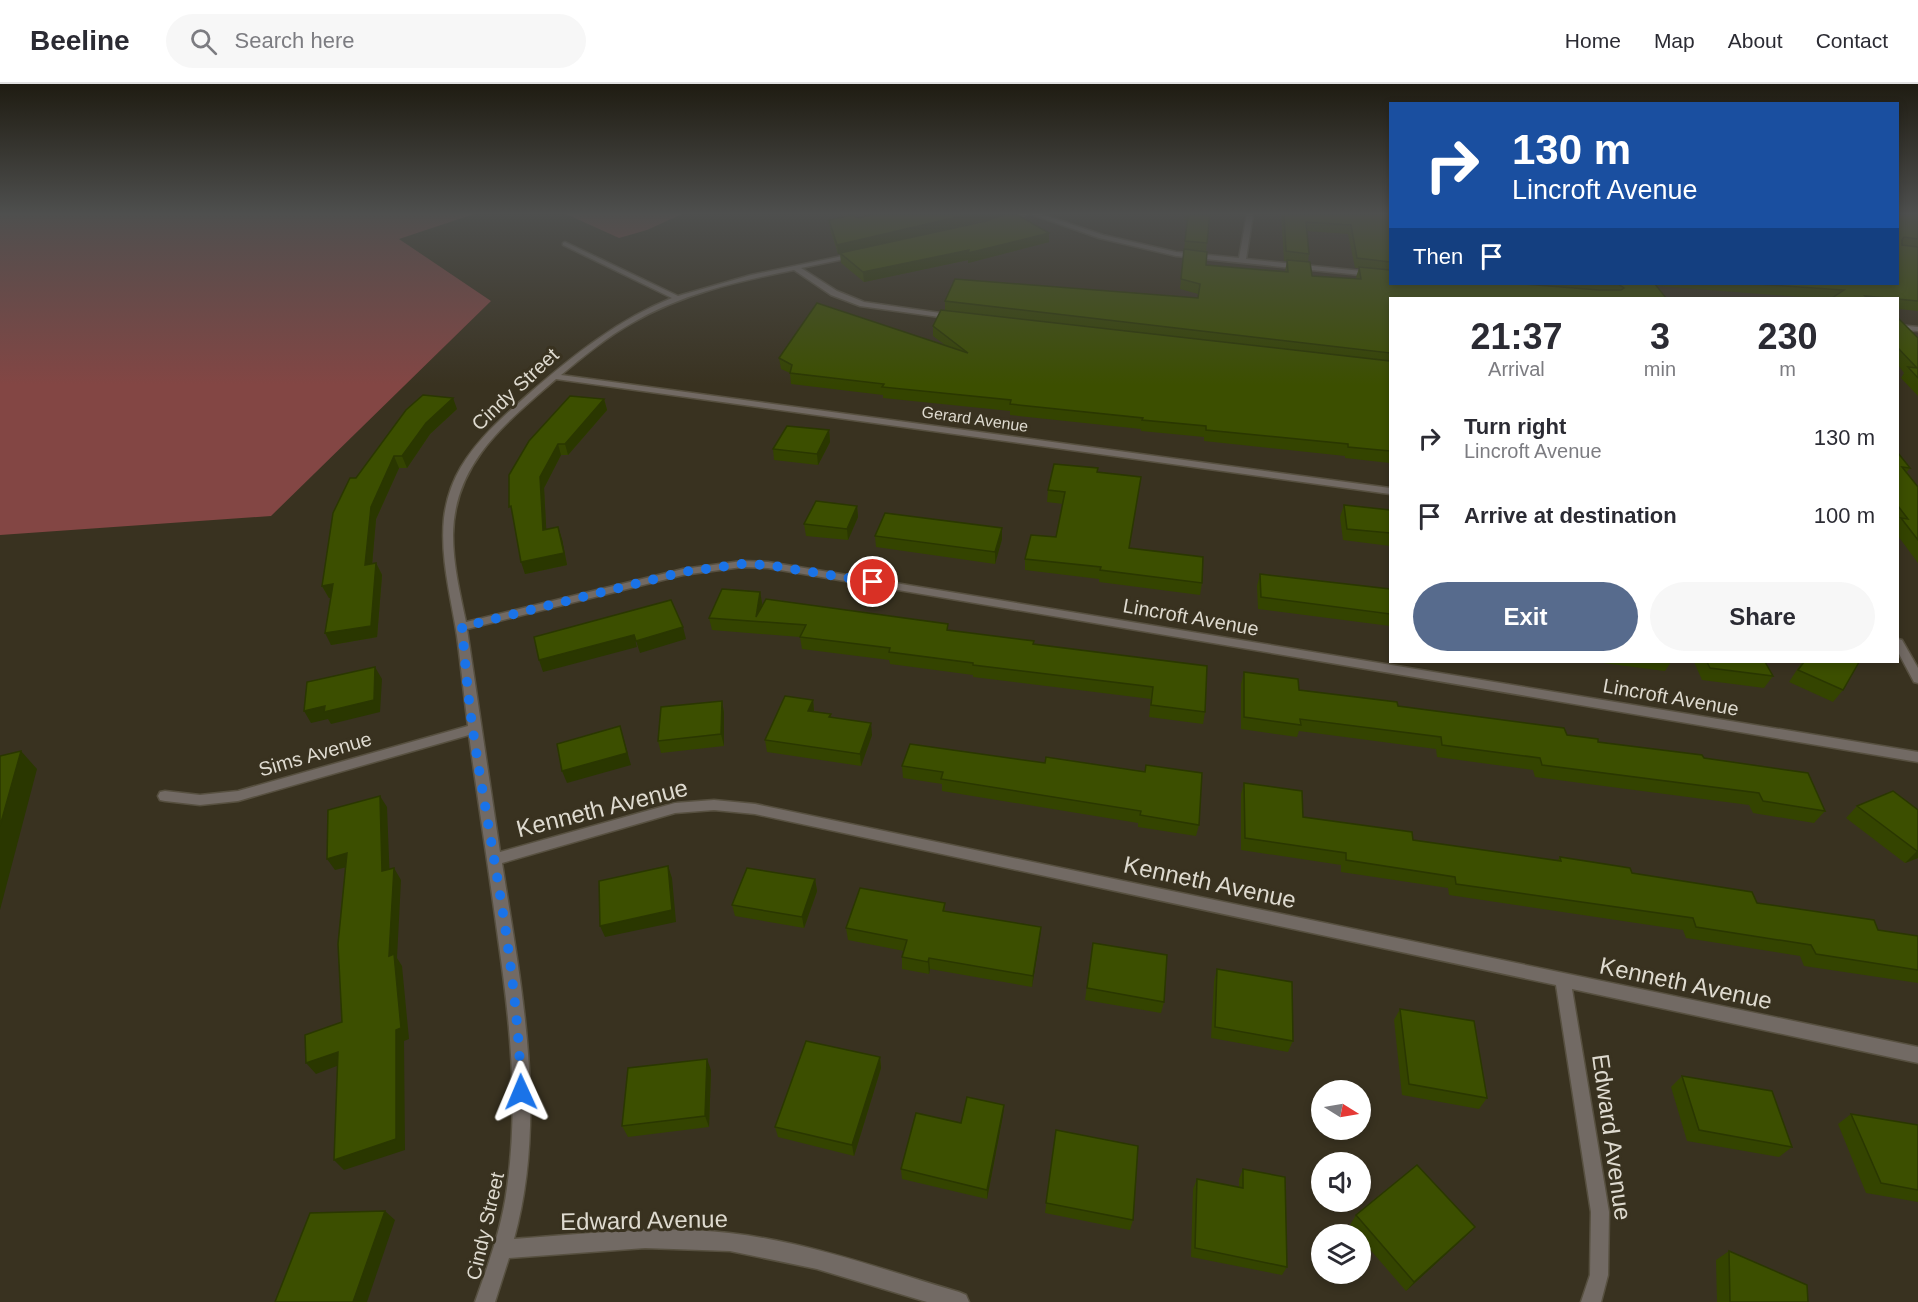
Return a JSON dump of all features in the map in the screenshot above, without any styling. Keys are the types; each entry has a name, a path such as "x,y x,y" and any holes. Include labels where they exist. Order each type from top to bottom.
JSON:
{"street":[{"path":"620,271 677,298"},
{"name":"Cindy Street","path":"485,1302 502,1249 516,1188 521,1113 519,1031 495,859 472,729 462,627 447,539 453,496 463,471 485,440 555,376 608,334 648,311 677,298 785,271"},
{"path":"800,271 834,293 856,301 886,309 963,318"},
{"path":"1339,271 1389,276"},
{"path":"1899,327 1918,329"},
{"name":"Gerard Avenue","path":"555,376 1389,491"},
{"name":"Lincroft Avenue","path":"462,627 683,572 732,565 768,565 1918,757"},
{"path":"1899,645 1918,679"},
{"name":"Sims Avenue","path":"165,796 200,800 238,796 472,729"},
{"name":"Kenneth Avenue","path":"495,859 675,808 714,805 755,808 1918,1055"},
{"name":"Edward Avenue","path":"1563,980 1600,1212 1599,1275 1592,1302"},
{"name":"Edward Avenue","path":"502,1249 632,1241 728,1242 797,1256 959,1302"}],"shaded area":[{"path":"0,271 446,271 491,301 271,516 0,535"}],"building":[{"path":"1182,271 1311,271 1312,276 1361,279 1360,271 1389,271 1389,285 1536,285 1621,290 1624,288 1620,285 1656,285 1665,297 1389,297 1389,353 945,301 955,279 1198,298 1200,284 1181,279"},
{"path":"1899,271 1918,271 1918,301 1899,299 1899,297 1834,297 1844,290 1771,285 1899,285"},
{"path":"817,303 968,353 933,326 941,310 1389,361 1389,451 1348,447 1348,444 1206,430 1206,426 1010,404 1011,400 882,387 884,384 790,373 792,365 779,358"},
{"path":"1899,319 1918,338 1918,378 1908,367 1917,368 1899,349"},
{"path":"423,395 453,398 426,423 402,456 394,456 371,507 365,565 376,563 371,626 325,633 333,584 322,586 333,513 350,478 356,478 406,410"},
{"path":"570,396 604,399 565,444 558,444 540,477 543,530 558,527 564,553 521,562 511,506 509,507 509,475 529,441"},
{"path":"787,426 829,430 817,454 773,449"},
{"path":"1899,454 1910,468 1902,467 1918,487 1918,540 1901,518 1908,519 1899,507"},
{"path":"1054,464 1098,468 1097,472 1141,477 1129,548 1203,557 1202,583 1100,570 1101,567 1025,559 1031,535 1056,537 1065,492 1048,490"},
{"path":"816,501 857,506 847,529 804,524"},
{"path":"1344,505 1389,510 1389,533 1347,529"},
{"path":"885,513 1002,528 995,552 875,536"},
{"path":"1260,574 1389,589 1389,614 1261,597"},
{"path":"722,589 760,592 756,617 766,599 948,624 947,630 1034,641 1033,644 1207,666 1205,712 1151,705 1153,687 973,665 973,663 889,652 890,648 800,637 806,625 709,618"},
{"path":"671,600 683,627 636,641 634,635 539,660 534,637"},
{"path":"1708,663 1766,663 1773,676 1710,668"},
{"path":"1803,663 1858,663 1843,690 1798,670"},
{"path":"375,667 374,700 324,712 325,706 304,711 307,682"},
{"path":"1244,672 1298,679 1299,690 1397,702 1398,706 1564,728 1567,735 1598,739 1598,742 1702,755 1704,758 1808,773 1825,811 1763,801 1759,793 1542,765 1540,758 1442,745 1441,737 1300,719 1301,725 1244,717"},
{"path":"785,696 813,700 808,711 831,714 829,717 871,723 860,754 765,740"},
{"path":"722,701 721,734 658,741 661,707"},
{"path":"620,726 627,753 562,771 557,744"},
{"path":"910,744 1045,763 1046,757 1145,772 1146,765 1202,773 1199,825 1140,815 1141,811 941,779 943,772 902,766"},
{"path":"21,751 0,826 0,756"},
{"path":"1244,783 1302,791 1303,817 1412,832 1413,840 1561,861 1560,857 1630,868 1632,873 1752,892 1757,903 1874,920 1878,930 1918,936 1918,970 1816,954 1811,945 1696,927 1693,918 1456,884 1455,877 1346,860 1346,853 1245,838"},
{"path":"1893,791 1918,810 1918,851 1857,806"},
{"path":"380,796 382,871 394,868 389,956 394,954 401,1028 396,1030 396,1139 334,1160 338,1052 306,1063 305,1035 342,1022 338,944 347,853 327,859 328,810"},
{"path":"668,866 672,910 600,926 599,881"},
{"path":"747,868 815,879 802,917 732,905"},
{"path":"860,888 945,903 943,911 1041,927 1033,976 929,958 928,962 902,957 907,940 846,928"},
{"path":"1093,943 1167,955 1164,1002 1087,988"},
{"path":"1217,969 1292,982 1293,1041 1215,1027"},
{"path":"1400,1009 1474,1021 1487,1098 1409,1084"},
{"path":"806,1041 880,1057 852,1145 775,1127"},
{"path":"707,1059 705,1116 622,1126 628,1068"},
{"path":"1682,1076 1772,1091 1792,1147 1699,1130"},
{"path":"967,1097 1004,1105 987,1190 901,1169 916,1113 961,1123"},
{"path":"1851,1114 1918,1125 1918,1190 1881,1183"},
{"path":"1056,1130 1138,1146 1133,1220 1046,1203"},
{"path":"1417,1165 1475,1227 1414,1282 1371,1232 1371,1224 1364,1224 1356,1215 1360,1212 1371,1212 1371,1203"},
{"path":"1243,1169 1285,1177 1287,1267 1195,1248 1197,1179 1243,1188"},
{"path":"385,1211 353,1302 275,1302 310,1213"},
{"path":"1729,1251 1807,1285 1808,1302 1730,1302"}],"route":[{"path":"521,1092 519,1031 495,859 472,729 462,627 714,566 768,565 873,582"}]}
